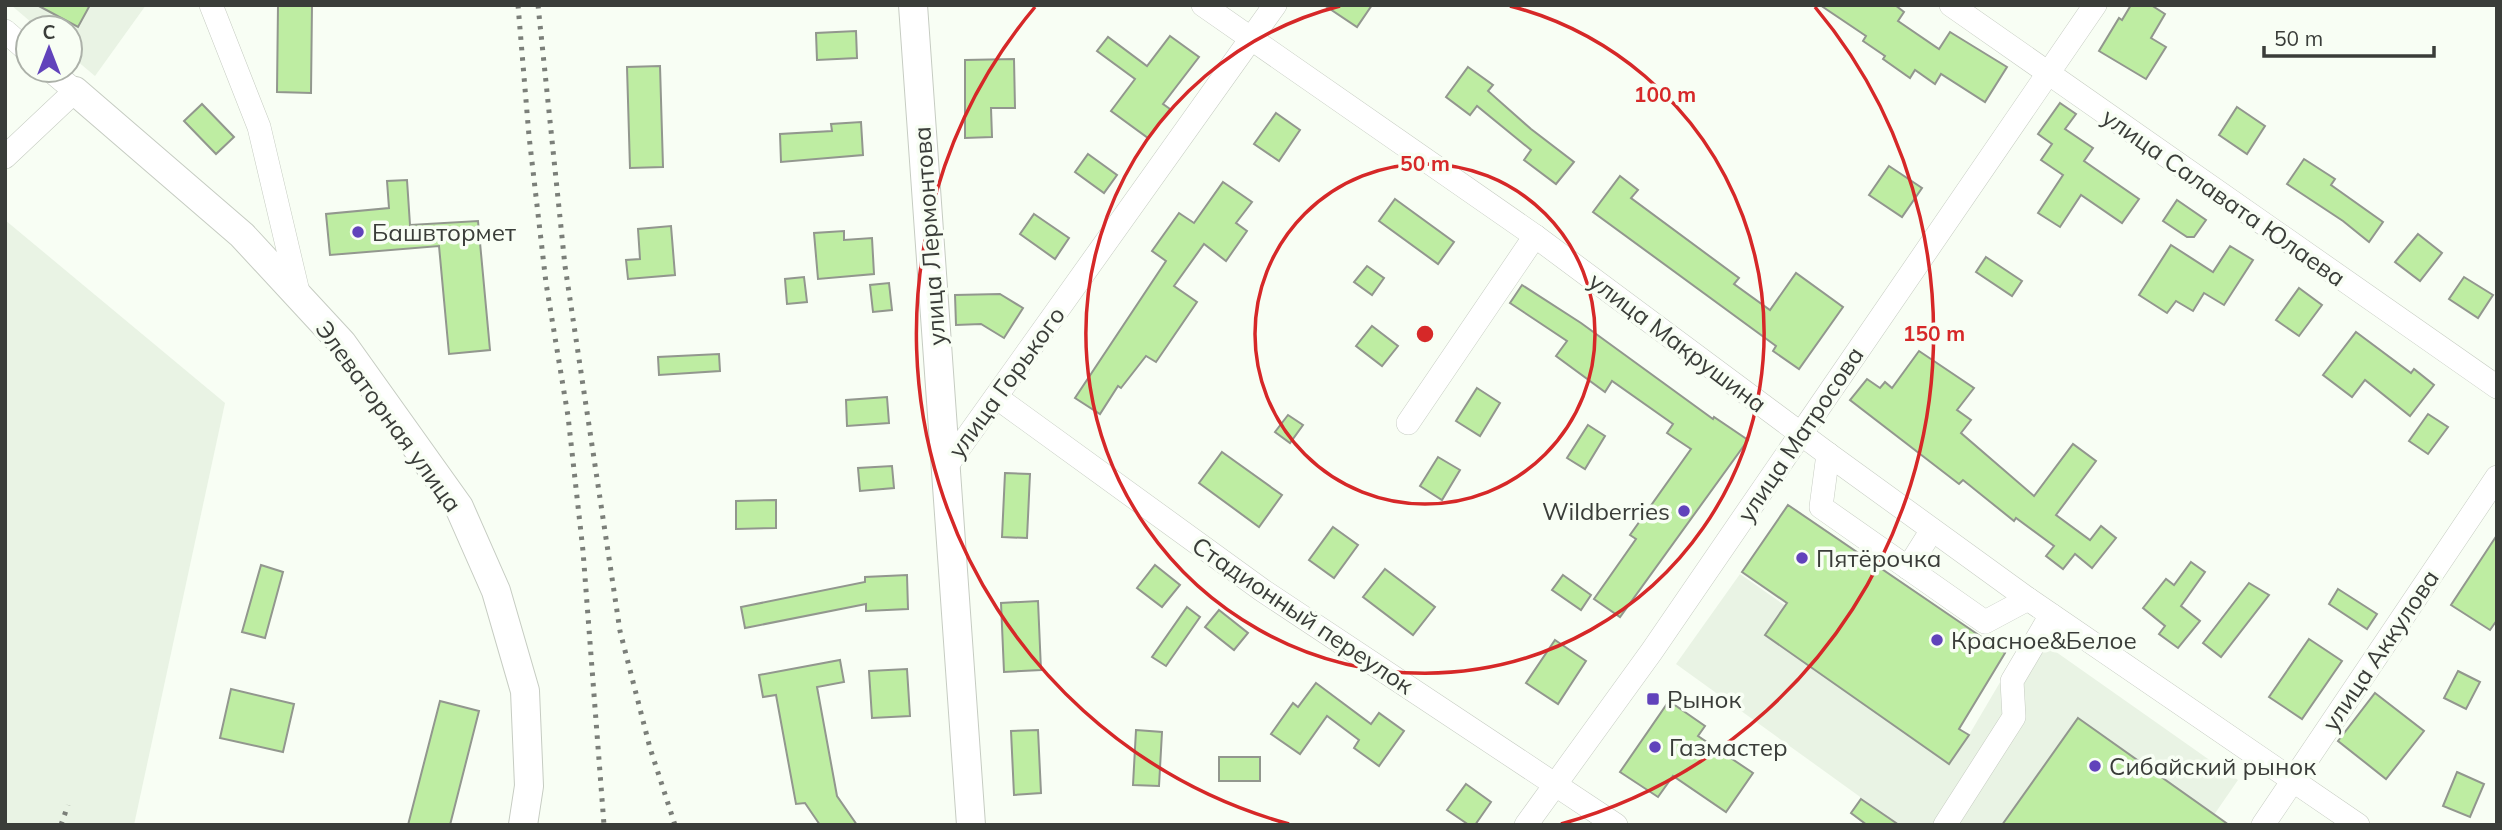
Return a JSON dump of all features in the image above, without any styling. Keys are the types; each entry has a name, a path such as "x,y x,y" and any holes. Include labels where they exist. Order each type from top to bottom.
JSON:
{"main road":[{"name":"улица Лермонтова","path":"913,5 945,468"},
{"name":"Элеваторная улица","path":"75,91 242,234 342,343 459,507 491,579 525,691 529,786 523,825"},
{"name":"улица Горького","path":"945,468 971,825"}],"street":[{"path":"211,5 259,127 299,296"},
{"name":"улица Макрушина","path":"1203,5 1535,236 1800,434 2028,599 2358,825"},
{"name":"улица Горького","path":"945,468 1275,5"},
{"name":"улица Салавата Юлаева","path":"1951,5 2497,387"},
{"name":"улица Матросова","path":"1526,825 1652,651 2095,5"},
{"name":"Элеваторная улица","path":"67,84 75,91"},
{"path":"5,157 75,91"},
{"path":"1408,423 1535,236"},
{"name":"Стадионный переулок","path":"996,397 1262,590 1616,825"},
{"path":"1828,454 1821,507 1985,622 2028,599"},
{"name":"улица Аккулова","path":"2263,825 2497,477"},
{"path":"1908,568 1931,530"},
{"path":"1945,825 2014,717 2012,681 2051,615"}],"shaded area":[{"path":"11,5 146,5 95,76 84,67 84,14 22,14"},
{"path":"5,220 225,403 134,825 5,825"},
{"path":"1740,574 1969,735 2029,633 2238,780 2207,825 1899,825 1676,664"}],"building":[{"path":"37,5 90,5 84,16 54,14"},
{"path":"278,5 312,5 311,93 277,92"},
{"path":"1324,5 1372,5 1357,27"},
{"path":"1820,5 1895,5 1904,12 1898,21 1939,49 1950,32 2007,67 1985,102 1941,74 1935,84 1915,70 1910,78 1863,41 1866,36"},
{"path":"2131,5 2151,5 2165,14 2151,38 2166,47 2146,79 2099,51 2119,18 2122,20"},
{"path":"856,31 857,58 817,60 816,33"},
{"path":"1170,36 1199,57 1163,104 1170,109 1148,138 1111,111 1135,79 1097,51 1108,37 1147,66"},
{"path":"1014,59 1015,108 991,108 992,137 965,138 965,60"},
{"path":"660,66 663,167 630,168 627,67"},
{"path":"1468,67 1493,85 1488,91 1574,162 1556,184 1524,160 1531,150 1477,106 1470,115 1446,97"},
{"path":"2060,103 2076,114 2065,129 2093,148 2084,161 2139,199 2122,223 2081,195 2060,227 2038,213 2063,175 2041,160 2052,144 2038,134"},
{"path":"202,104 234,137 216,154 184,121"},
{"path":"2237,107 2265,126 2247,154 2219,135"},
{"path":"1276,113 1300,130 1279,161 1254,144"},
{"path":"861,122 863,155 781,162 780,134 832,131 831,124"},
{"path":"1088,154 1117,175 1104,193 1075,172"},
{"path":"2304,159 2335,179 2331,185 2383,222 2369,242 2343,221 2287,184"},
{"path":"1889,166 1922,188 1902,217 1869,195"},
{"path":"1620,176 1638,190 1631,198 1739,278 1734,284 1770,310 1796,273 1843,307 1799,369 1773,351 1776,346 1593,212"},
{"path":"407,180 410,225 478,221 490,350 449,354 439,246 330,255 326,214 389,208 387,181"},
{"path":"1223,182 1252,202 1236,223 1247,231 1226,261 1204,244 1174,286 1197,302 1156,362 1146,356 1121,388 1118,386 1100,414 1075,398 1166,261 1152,251 1179,213 1194,223"},
{"path":"1395,199 1454,242 1438,264 1379,221"},
{"path":"2177,200 2206,220 2194,237 2187,237 2163,221"},
{"path":"1034,214 1069,238 1055,259 1020,234"},
{"path":"671,226 675,275 628,279 626,260 640,259 638,229"},
{"path":"844,231 844,240 872,238 874,274 818,279 814,233"},
{"path":"2418,234 2442,253 2420,281 2395,262"},
{"path":"2171,245 2213,272 2230,246 2253,260 2224,305 2204,293 2193,311 2176,301 2167,313 2139,295"},
{"path":"1986,257 2022,281 2012,296 1976,272"},
{"path":"1367,266 1384,278 1372,295 1354,282"},
{"path":"804,277 807,302 787,304 785,279"},
{"path":"2464,277 2493,295 2478,318 2449,299"},
{"path":"889,283 892,310 873,312 870,285"},
{"path":"1522,285 1581,323 1713,419 1714,417 1748,440 1620,617 1594,599 1636,539 1630,535 1691,449 1667,433 1673,424 1612,381 1605,392 1556,356 1567,341 1510,303"},
{"path":"2299,288 2322,305 2299,336 2276,320"},
{"path":"1000,294 1023,308 1004,338 981,324 956,325 955,295"},
{"path":"1372,326 1398,346 1382,366 1356,346"},
{"path":"2356,332 2411,373 2414,369 2434,385 2410,416 2365,380 2352,397 2323,375"},
{"path":"1919,351 1974,388 1957,410 1971,420 1961,433 2034,496 2073,444 2096,461 2056,515 2090,540 2101,526 2116,538 2092,568 2075,554 2063,569 2046,556 2054,546 2016,518 2014,521 1963,480 1959,484 1850,400 1867,379 1880,388 1885,382 1892,388"},
{"path":"719,354 720,371 659,375 658,357"},
{"path":"1477,388 1500,403 1480,436 1456,421"},
{"path":"887,397 889,423 847,426 846,400"},
{"path":"2428,414 2448,427 2428,454 2409,441"},
{"path":"1288,415 1303,425 1290,443 1275,432"},
{"path":"1588,425 1605,436 1585,469 1567,458"},
{"path":"1222,452 1282,495 1259,527 1199,483"},
{"path":"1438,457 1460,470 1442,500 1420,486"},
{"path":"892,466 894,488 860,491 858,468"},
{"path":"1005,473 1030,474 1027,538 1002,537"},
{"path":"776,500 776,528 736,529 736,501"},
{"path":"1788,505 2005,653 1959,729 1969,735 1949,764 1765,635 1787,603 1742,572"},
{"path":"1333,527 1358,545 1334,578 1309,560"},
{"path":"2497,535 2497,620 2490,630 2451,605"},
{"path":"2191,562 2205,572 2181,606 2200,621 2178,648 2159,634 2165,626 2143,608 2166,579 2174,585"},
{"path":"261,565 283,572 265,638 242,632"},
{"path":"1155,565 1180,585 1162,607 1137,588"},
{"path":"1385,569 1435,607 1413,635 1363,597"},
{"path":"907,575 908,609 866,611 866,604 745,628 741,607 865,582 865,577"},
{"path":"1563,575 1591,595 1581,610 1552,590"},
{"path":"2249,583 2269,595 2221,657 2203,643"},
{"path":"2338,589 2377,614 2367,629 2329,604"},
{"path":"1038,601 1041,670 1004,672 1001,603"},
{"path":"1187,607 1200,617 1166,666 1152,657"},
{"path":"1219,610 1248,633 1234,650 1205,627"},
{"path":"2309,639 2342,661 2302,719 2269,697"},
{"path":"1555,640 1586,661 1558,704 1526,683"},
{"path":"840,660 844,682 817,687 837,796 857,825 820,825 805,803 796,804 776,695 763,697 759,675"},
{"path":"907,669 910,716 872,718 869,671"},
{"path":"2458,671 2480,682 2466,709 2444,698"},
{"path":"1316,683 1371,724 1379,713 1404,731 1379,766 1354,748 1359,740 1327,716 1300,754 1271,734 1293,703 1298,707"},
{"path":"231,689 294,704 283,752 220,738"},
{"path":"2375,693 2424,731 2386,779 2338,741"},
{"path":"440,701 479,711 450,825 408,825"},
{"path":"1669,701 1705,726 1698,736 1753,773 1726,812 1673,776 1658,797 1620,772"},
{"name":"Сибайский рынок","path":"2078,718 2229,825 2002,825"},
{"path":"1038,730 1041,793 1014,795 1011,731"},
{"path":"1136,730 1162,732 1159,786 1133,785"},
{"path":"1219,757 1260,757 1260,781 1219,781"},
{"path":"2457,772 2484,784 2470,817 2443,806"},
{"path":"1466,784 1491,802 1475,825 1469,825 1447,810"},
{"path":"1861,799 1899,825 1867,825 1851,813"}],"railway":[{"path":"518,5 529,136 546,283 568,416 583,551 604,825"},
{"path":"538,5 565,266 620,631 650,748 675,825"},
{"path":"61,825 68,805"}],"place":[{"name":"Башвтормет","path":"358,232"},
{"name":"Wildberries","path":"1684,511"},
{"name":"Пятёрочка","path":"1802,558"},
{"name":"Красное&Белое","path":"1937,640"},
{"name":"Рынок","path":"1653,699"},
{"name":"Газмастер","path":"1655,747"},
{"name":"Сибайский рынок","path":"2095,766"}]}
